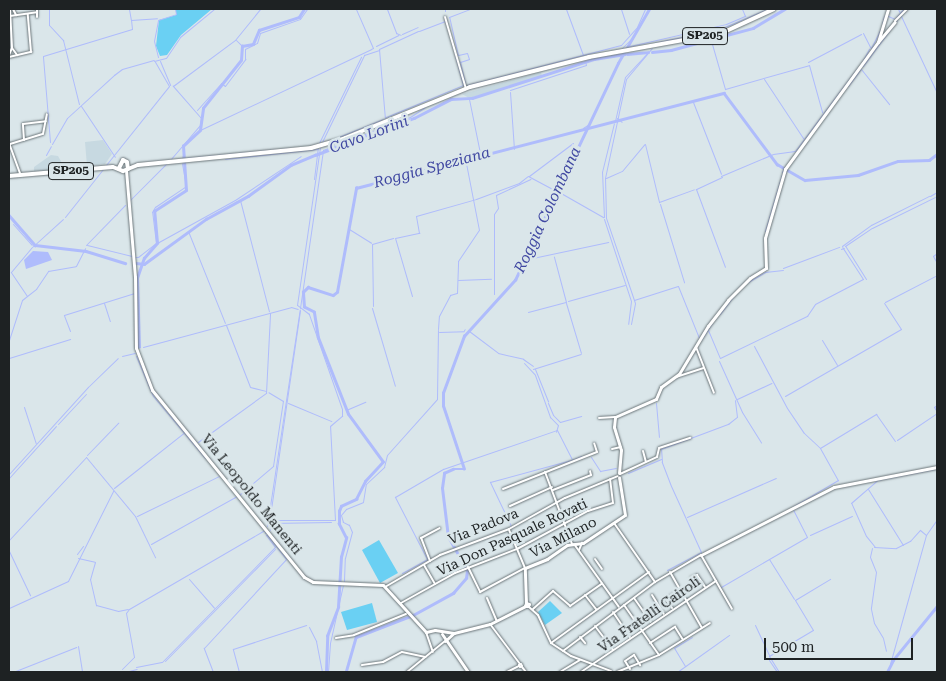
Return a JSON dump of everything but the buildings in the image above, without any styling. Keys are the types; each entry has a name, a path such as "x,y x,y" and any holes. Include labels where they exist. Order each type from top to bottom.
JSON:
{"main road":[{"name":"SP205","path":"9,176 113,167 123,168 320,146 466,88 626,50 722,33 774,9"},
{"name":"SP205","path":"123,168 127,162 138,165"},
{"path":"123,168 127,162"}],"street":[{"path":"12,9 16,15"},
{"path":"12,9 10,16 12,48 9,56 31,52 28,14"},
{"path":"878,42 886,21 888,9"},
{"path":"676,377 695,346 728,300 750,278 766,268 765,238 785,171 814,127 878,42 907,9"},
{"path":"10,16 28,14 37,10 37,17"},
{"path":"446,17 466,88"},
{"path":"886,21 895,22"},
{"path":"12,48 17,55"},
{"path":"20,173 9,143 43,134 47,114"},
{"path":"24,140 23,124 47,121"},
{"name":"Via Leopoldo Manenti","path":"123,168 135,277 137,350 152,390 304,577 310,582 385,587"},
{"path":"695,346 714,393"},
{"path":"598,418 615,417 654,401 661,386 676,377 704,368"},
{"path":"615,417 614,427 621,447 619,475 625,515 614,523 655,582"},
{"name":"Via Padova","path":"385,587 450,550 509,529 558,502 657,457 659,448 690,438"},
{"path":"503,489 597,452 594,443"},
{"path":"612,449 621,447"},
{"path":"643,451 646,462"},
{"path":"563,651 612,612 670,572 839,485 937,467"},
{"path":"510,506 591,475 590,471"},
{"path":"545,472 574,544 619,608"},
{"name":"Via Don Pasquale Rovati","path":"399,604 464,569 517,548 566,523 615,502 610,479"},
{"name":"Via Milano","path":"526,605 525,568 574,544 582,543 614,523"},
{"path":"430,561 421,538 440,528"},
{"path":"468,568 480,592 525,568 509,529"},
{"path":"579,550 582,543"},
{"path":"574,544 580,554"},
{"path":"701,555 732,609"},
{"path":"595,559 602,569"},
{"path":"424,565 435,584"},
{"path":"551,643 649,572"},
{"path":"670,572 702,628"},
{"path":"691,578 697,575 705,587"},
{"name":"Via Fratelli Cairoli","path":"581,672 685,599 716,581"},
{"path":"533,609 554,591 570,606 602,584"},
{"path":"385,587 408,615 426,632 433,652"},
{"path":"672,608 666,599 680,590"},
{"path":"585,595 596,610"},
{"path":"652,595 664,614"},
{"path":"634,597 651,622"},
{"path":"487,598 497,620"},
{"path":"426,632 435,630 441,633 454,633 490,624 526,605 533,609 551,643 580,660 595,664 610,672 616,672 630,669 659,655 710,623"},
{"path":"624,605 659,655"},
{"path":"612,612 630,637"},
{"path":"336,638 354,635 408,615"},
{"path":"490,624 526,672"},
{"path":"650,643 680,624"},
{"path":"595,625 613,650"},
{"path":"675,627 684,640"},
{"path":"441,633 468,672"},
{"path":"407,672 454,633"},
{"path":"580,637 585,643"},
{"path":"362,665 383,662 402,652 424,657"},
{"path":"630,669 625,661 634,655 640,664"},
{"path":"560,672 580,660"},
{"path":"507,672 520,665"}],"shaded area":[{"path":"176,9 212,9 181,35 167,55 160,56 156,46 159,20 176,15"},
{"path":"541,72 542,76 506,88 469,98 462,94"},
{"path":"103,140 112,154 105,164 87,166 85,142"},
{"path":"51,155 58,156 66,170 34,173 34,167"},
{"path":"33,251 48,252 52,260 26,269 24,260"},
{"path":"379,540 398,573 380,583 362,550"},
{"path":"550,601 562,613 545,625 538,612"},
{"path":"372,603 377,622 347,630 341,612"}],"waterway":[{"path":"49,9 49,25 63,40 79,104"},
{"path":"129,9 131,20 157,18"},
{"path":"158,57 154,41 158,20 176,14 175,9"},
{"path":"154,61 166,58 180,37 214,9"},
{"path":"170,160 200,125 201,118 173,86 235,40 260,9"},
{"path":"139,347 137,278 144,258 157,243 154,211 186,190 183,146 200,130 203,108 241,60 242,46 253,44 259,30 299,17 304,9"},
{"path":"197,110 221,83 225,86 245,59 245,49 257,43 260,33 300,19 307,9"},
{"path":"200,130 373,48 356,9"},
{"path":"387,9 396,33 401,35"},
{"path":"465,83 460,62 469,59 467,53 458,55 449,17 470,9"},
{"path":"566,9 583,55"},
{"path":"621,9 629,34"},
{"path":"467,85 621,45 637,27 645,9"},
{"name":"Roggia Colombana","path":"346,671 356,637 413,615 453,593 466,578 467,571 448,537 442,488 444,473 453,469 464,469 443,406 443,393 464,336 515,280 618,63 649,9"},
{"path":"630,46 726,24 745,16 742,9"},
{"path":"654,43 722,28 767,9"},
{"name":"Cavo Lorini","path":"652,52 671,50 753,28 785,9"},
{"path":"898,9 900,13"},
{"path":"888,16 895,19 903,9"},
{"path":"882,24 884,16"},
{"path":"901,16 937,93"},
{"path":"50,142 43,56 132,29 131,20"},
{"path":"863,66 897,20"},
{"path":"419,31 445,21"},
{"path":"402,34 418,27"},
{"path":"871,48 880,30"},
{"path":"385,119 379,49 418,31"},
{"path":"863,33 870,47"},
{"path":"808,62 861,34"},
{"path":"376,46 399,35"},
{"name":"Roggia Colombana","path":"622,48 634,36"},
{"path":"236,40 242,46"},
{"path":"712,44 725,89 809,65 822,112"},
{"path":"631,324 635,303 606,218 605,178 626,79 652,48"},
{"path":"862,62 869,49"},
{"path":"322,142 364,55 379,50"},
{"path":"615,121 625,77 648,52"},
{"name":"Cavo Lorini","path":"627,54 648,52"},
{"name":"Cavo Lorini","path":"136,263 144,264 206,219 248,196 291,165 414,118 451,99 472,98 594,59 625,54"},
{"path":"386,117 463,85 455,55"},
{"path":"319,143 361,57"},
{"path":"52,144 67,118 114,75 122,69 154,60"},
{"path":"160,61 170,85"},
{"name":"Cavo Lorini","path":"510,90 586,65 585,61"},
{"path":"106,165 169,86 155,62"},
{"path":"721,176 773,154 795,151 858,67"},
{"path":"848,86 861,69 889,104"},
{"path":"764,79 803,138"},
{"path":"510,92 514,149"},
{"name":"Roggia Speziana","path":"326,672 327,636 338,607 341,557 346,538 339,524 339,511 341,506 356,499 365,481 383,462 348,414 318,338 314,312 304,307 303,292 308,287 333,295 337,292 356,188 724,93 777,164 805,180 858,175 898,161 929,160 937,154"},
{"path":"469,99 480,153"},
{"path":"693,102 721,174"},
{"path":"81,106 115,157"},
{"path":"300,308 323,150 410,117 424,108"},
{"name":"Roggia Speziana","path":"617,118 622,122"},
{"path":"326,142 383,119"},
{"path":"604,217 602,172 614,123"},
{"name":"Roggia Colombana","path":"583,128 589,124"},
{"path":"529,176 573,143"},
{"path":"606,178 622,171 645,144 659,202 694,189"},
{"path":"46,155 51,146"},
{"path":"185,158 291,148"},
{"path":"314,179 318,148"},
{"name":"Roggia Speziana","path":"270,530 272,520 335,520 330,426 342,416 342,409 309,314 297,305 320,148"},
{"path":"225,159 317,149"},
{"path":"182,159 183,155"},
{"name":"Cavo Lorini","path":"157,243 235,200 301,156"},
{"path":"438,329 439,316 450,295 457,293 458,261 479,230 466,163 481,156"},
{"path":"134,257 138,257 156,243 152,212 155,207 186,186 182,163"},
{"path":"130,200 166,164"},
{"path":"65,217 103,169"},
{"path":"765,231 782,174"},
{"path":"412,296 395,238 419,233 416,216 476,199 519,183 528,176 558,192"},
{"path":"722,177 696,189 725,267"},
{"path":"494,294 494,214 498,208 496,195 531,179"},
{"path":"559,192 603,217"},
{"path":"930,196 937,192"},
{"path":"842,246 871,225 929,196"},
{"path":"866,279 845,246 872,228 935,197"},
{"path":"240,200 269,311"},
{"path":"660,204 684,282"},
{"path":"86,245 125,205"},
{"name":"Cavo Lorini","path":"9,215 35,245 86,251 125,263"},
{"path":"27,296 11,272 31,248 63,219"},
{"path":"604,219 631,301 628,324"},
{"name":"Cavo Lorini","path":"13,224 32,245"},
{"path":"349,229 371,243"},
{"path":"188,231 225,323"},
{"path":"373,306 372,244 393,238"},
{"path":"528,259 608,242"},
{"path":"87,245 132,256"},
{"path":"783,268 839,247"},
{"path":"708,330 720,358 807,316 815,304 863,279 842,247"},
{"path":"9,340 22,300 36,289 48,271 76,266 85,248"},
{"path":"937,253 933,256 937,263"},
{"path":"528,312 566,302 554,257"},
{"path":"748,282 765,272 783,270"},
{"path":"885,302 937,275"},
{"path":"458,280 491,279"},
{"path":"568,301 625,285"},
{"path":"634,300 678,286 699,338"},
{"path":"70,331 64,315 134,293"},
{"path":"720,314 733,297"},
{"path":"104,303 110,321"},
{"path":"566,303 581,353"},
{"path":"785,396 901,329 884,303"},
{"path":"143,347 291,307 298,309"},
{"path":"372,308 395,386"},
{"path":"267,526 300,309"},
{"path":"269,523 300,310"},
{"path":"198,442 266,393 270,313"},
{"path":"701,340 712,323"},
{"path":"226,325 250,387 266,391"},
{"name":"Roggia Speziana","path":"344,581 345,558 352,532 349,525 343,522 341,515 346,509 363,502 366,484 384,467 387,455 437,399 438,330"},
{"path":"439,332 464,331"},
{"path":"469,331 498,353 523,359 533,366"},
{"path":"9,358 70,339"},
{"path":"822,340 837,365"},
{"path":"754,346 787,408 804,433 820,448 838,480 792,507"},
{"path":"122,356 135,353"},
{"path":"533,369 581,354"},
{"path":"136,356 153,396 205,458"},
{"path":"89,386 118,358"},
{"path":"719,361 742,412 761,443"},
{"path":"524,363 535,375 550,417 558,425 556,432"},
{"path":"535,369 548,401"},
{"path":"737,399 772,383"},
{"path":"9,474 88,387"},
{"path":"239,495 273,466 283,401 268,392"},
{"path":"58,424 86,394"},
{"path":"667,570 701,552 671,486 662,462 661,449 728,424 737,417 735,400"},
{"path":"346,410 365,402"},
{"path":"288,403 331,421"},
{"path":"548,403 553,415 560,422 581,416"},
{"path":"656,403 659,437"},
{"path":"937,405 934,407 937,412"},
{"path":"24,407 36,443"},
{"path":"897,440 937,413"},
{"path":"820,448 876,414 895,441"},
{"path":"87,455 118,423"},
{"path":"9,478 56,426"},
{"name":"Roggia Colombana","path":"402,573 427,559 395,497 443,469 557,430 572,460 581,456"},
{"path":"114,488 185,432"},
{"path":"9,540 86,457 135,516 155,557"},
{"path":"591,457 600,471 616,468"},
{"path":"628,473 661,459"},
{"path":"511,526 490,482 571,460"},
{"path":"875,547 866,536 851,503 877,480 934,469"},
{"path":"137,516 219,476"},
{"path":"687,517 776,478"},
{"path":"868,489 903,545"},
{"path":"9,608 68,581 113,491"},
{"path":"151,544 237,496"},
{"path":"721,587 807,537 793,510"},
{"path":"810,535 852,516"},
{"path":"890,664 926,535 937,519"},
{"path":"271,523 331,522"},
{"path":"122,669 134,657 126,613 129,609 265,530"},
{"path":"874,547 896,548 910,541 920,530 926,535"},
{"path":"136,667 162,662 275,547 266,535 268,533"},
{"path":"213,672 204,648 286,559 267,535"},
{"path":"77,554 83,546"},
{"path":"872,548 870,557 876,572 871,609 874,623 883,638 886,651"},
{"path":"165,661 275,549"},
{"path":"9,551 30,595"},
{"path":"78,558 95,562 90,579 96,605 118,611 128,609"},
{"path":"769,559 794,599"},
{"path":"189,579 214,608"},
{"path":"779,672 769,656 813,630 795,600 830,579"},
{"name":"Roggia Speziana","path":"328,672 330,643 343,585"},
{"path":"887,672 893,660 937,606"},
{"path":"239,672 233,649 306,625"},
{"path":"755,625 769,655"},
{"path":"309,627 316,641 322,672"},
{"path":"677,672 729,635"},
{"path":"685,666 674,648 692,637"},
{"path":"78,646 82,672"},
{"path":"13,672 76,647"},
{"path":"769,660 777,672"},
{"path":"125,672 137,669"},
{"path":"115,672 119,671"}]}
